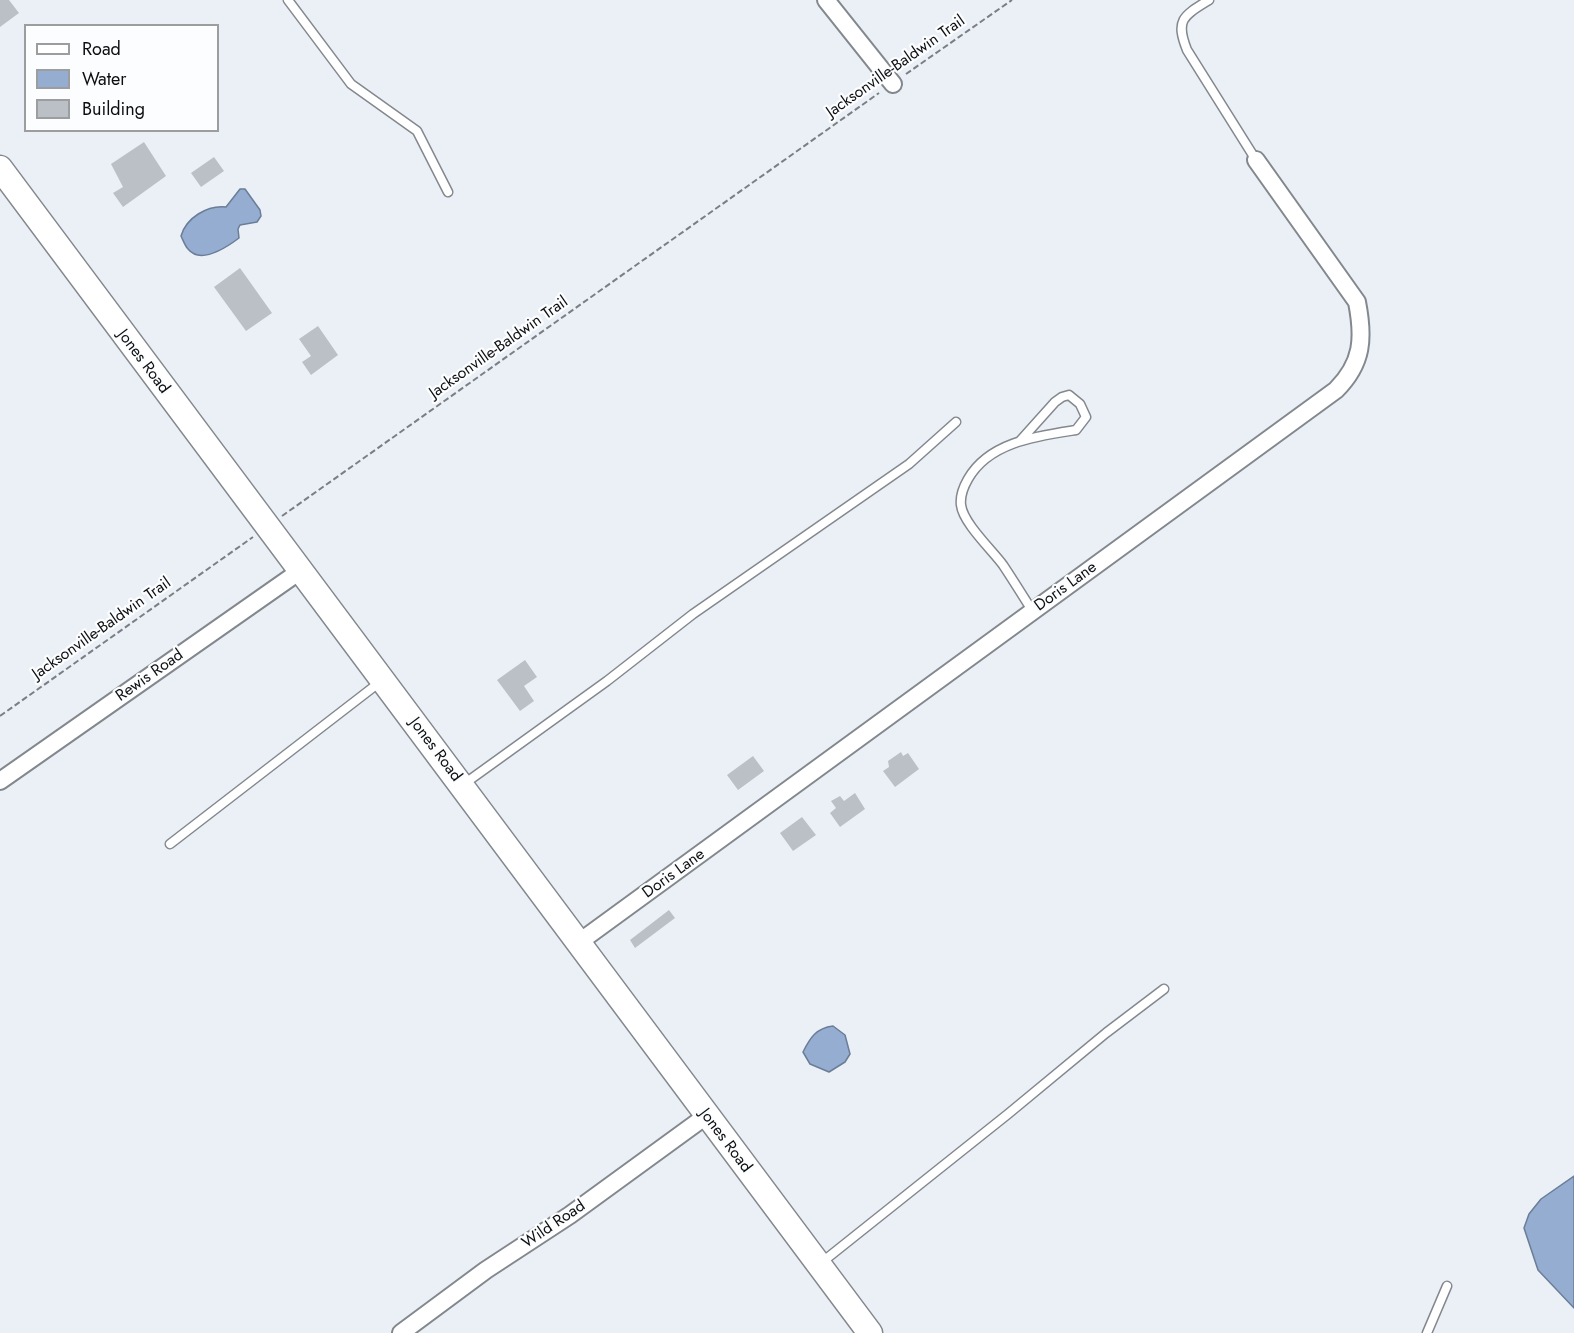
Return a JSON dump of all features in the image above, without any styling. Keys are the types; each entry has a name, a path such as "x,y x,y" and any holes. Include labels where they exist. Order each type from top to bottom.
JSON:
{"street":[{"path":"826,0 893,84"},
{"name":"Doris Lane","path":"578,944 1336,390 1346,380 1355,366 1360,350 1362,325 1357,302 1256,160"},
{"name":"Jones Road","path":"0,168 870,1333"},
{"name":"Rewis Road","path":"0,781 300,571"},
{"name":"Wild Road","path":"400,1333 486,1270 570,1215 706,1116"}],"lane":[{"path":"288,0 351,84 417,130 448,192"},
{"path":"1209,0 1190,11 1184,18 1180,33 1187,50 1256,160"},
{"path":"1020,441 1054,402 1062,397 1069,395 1080,404 1086,417 1076,430 1020,441 988,455 975,466 964,485 961,506 966,519 1002,565 1033,612"},
{"path":"461,786 607,681 693,614 909,464 956,422"},
{"path":"170,844 383,680"},
{"path":"819,1265 1008,1114 1106,1032 1164,989"},
{"path":"1427,1333 1447,1286"}],"path":[{"name":"Jacksonville-Baldwin Trail","path":"0,716 1012,0"}],"water":[{"path":"240,189 245,189 260,210 261,216 257,222 240,225 239,238 221,250 207,255 193,253 187,248 181,236 187,224 198,214 212,208 226,207"},
{"path":"833,1026 845,1035 850,1054 845,1062 829,1072 810,1064 803,1052 814,1034"},
{"path":"1574,1176 1574,1308 1538,1270 1524,1228 1529,1214 1541,1199"}],"building":[{"path":"0,0 9,0 19,13 0,27"},
{"path":"144,142 166,176 123,207 113,193 123,187 111,164"},
{"path":"214,157 224,171 201,187 191,173"},
{"path":"240,268 272,313 246,331 214,287"},
{"path":"318,326 338,355 311,375 302,362 311,356 299,339"},
{"path":"525,660 537,677 524,686 534,701 520,711 497,680"},
{"path":"901,752 903,756 908,753 919,769 895,787 883,771 889,767 888,761"},
{"path":"753,756 764,771 738,790 727,775"},
{"path":"855,793 865,809 840,827 830,813 836,808 831,801 840,796 844,801"},
{"path":"802,817 816,835 793,851 780,833"},
{"path":"669,910 675,918 635,948 630,940"}]}
